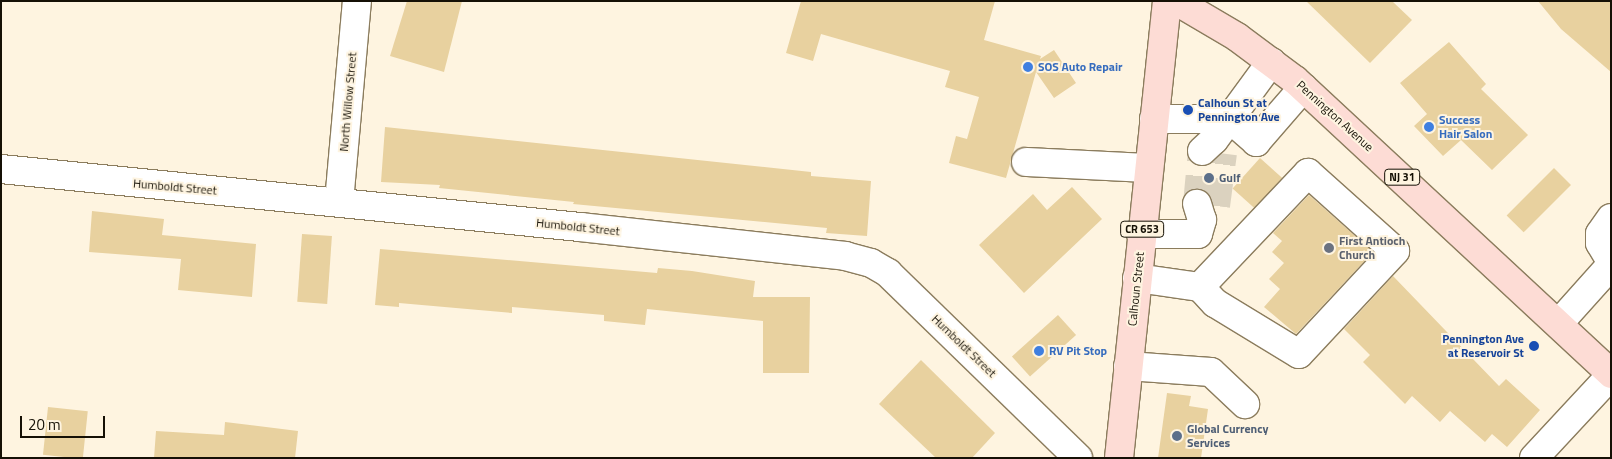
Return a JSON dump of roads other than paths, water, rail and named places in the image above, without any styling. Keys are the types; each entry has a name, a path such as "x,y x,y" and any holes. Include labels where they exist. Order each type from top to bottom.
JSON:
{"main road":[{"name":"Calhoun Street","path":"1119,458 1141,234 1167,1"},
{"name":"Pennington Avenue","path":"1176,1 1237,37 1303,88 1559,323 1611,375"}],"street":[{"name":"North Willow Street","path":"339,202 351,3"},
{"path":"1217,141 1271,62"},
{"path":"1154,119 1217,141 1256,142 1303,88"},
{"path":"1026,162 1148,168"},
{"name":"Humboldt Street","path":"1,169 339,202 825,254 871,263 888,273 1078,458"},
{"path":"1137,278 1200,287 1214,303 1299,354 1395,251 1308,173 1200,287"},
{"path":"1141,234 1198,234 1205,210"},
{"path":"1611,218 1600,234 1600,243 1611,261"},
{"path":"1559,323 1611,265"},
{"path":"1128,366 1211,372 1244,404"},
{"path":"1534,458 1611,375"}],"tunnel":[{"path":"1197,204 1202,151"},
{"path":"1216,206 1223,153"}],"place":[{"name":"SOS Auto Repair","path":"1028,67"},
{"name":"Calhoun St at Pennington Ave","path":"1188,110"},
{"name":"Success Hair Salon","path":"1429,127"},
{"name":"Gulf","path":"1209,178"},
{"name":"First Antioch Church","path":"1329,248"},
{"name":"Pennington Ave at Reservoir St","path":"1534,346"},
{"name":"RV Pit Stop","path":"1039,351"},
{"name":"Global Currency Services","path":"1177,436"}]}
